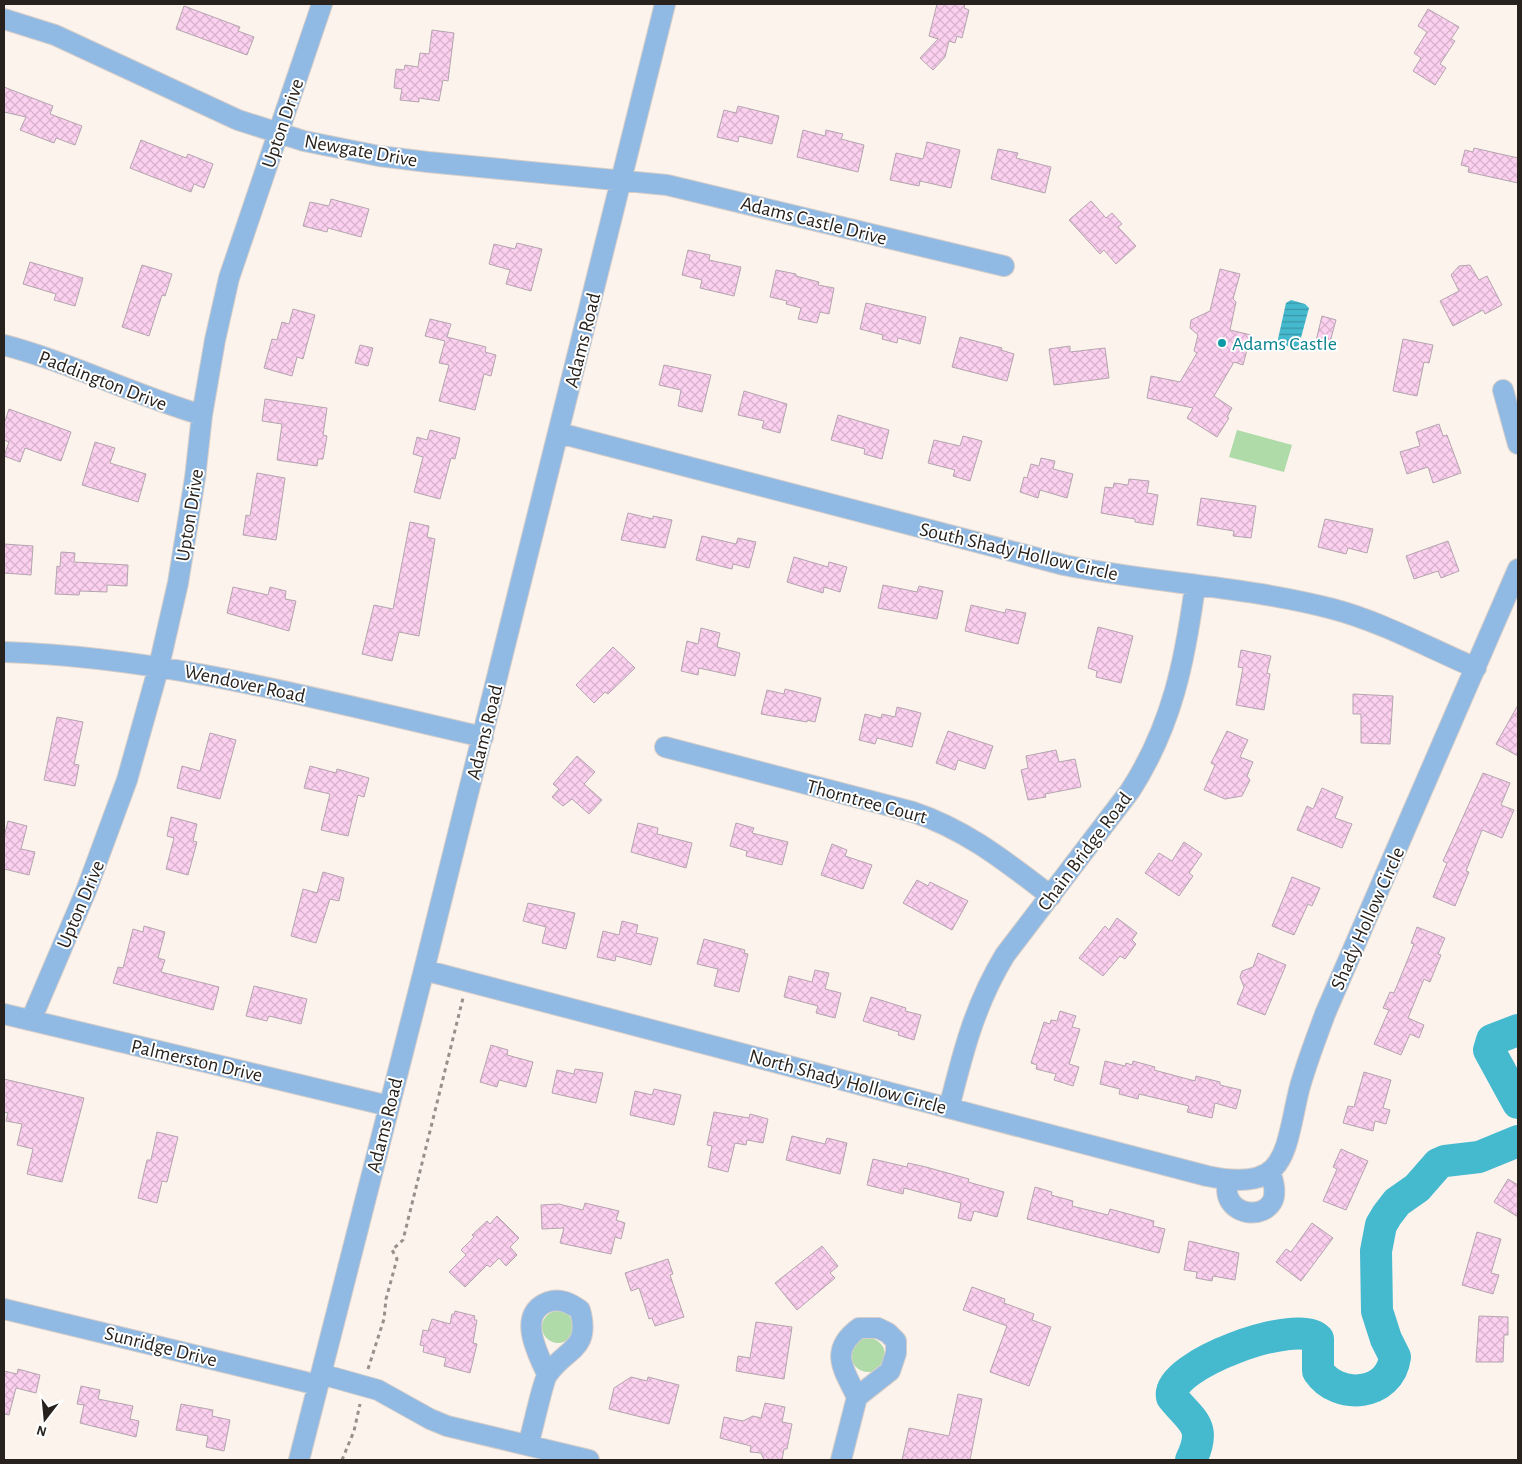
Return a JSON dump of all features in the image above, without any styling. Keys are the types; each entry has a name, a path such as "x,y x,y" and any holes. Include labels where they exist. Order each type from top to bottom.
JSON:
{"street":[{"name":"Upton Drive","path":"31,1020 118,808 159,666 188,532 202,415 215,340 229,278 322,4"},
{"name":"Adams Road","path":"299,1460 483,737 665,4"},
{"name":"Newgate Drive","path":"4,20 56,36 212,109 279,134 379,156 622,179"},
{"name":"Adams Castle Drive","path":"622,179 667,185 1004,266"},
{"name":"Paddington Drive","path":"4,345 48,358 175,407 202,415"},
{"path":"1503,390 1518,444"},
{"name":"South Shady Hollow Circle","path":"559,433 1064,565 1109,574 1296,601 1335,610 1360,618 1476,668"},
{"name":"Shady Hollow Circle","path":"1270,1171 1279,1163 1286,1146 1300,1088 1326,1014 1518,569"},
{"name":"Chain Bridge Road","path":"949,1108 972,1022 983,994 1006,955 1130,791 1148,764 1164,730 1176,693 1196,586"},
{"name":"Wendover Road","path":"4,652 108,659 159,666 294,693 483,737"},
{"name":"Thorntree Court","path":"665,747 904,810 942,822 976,840 1051,896"},
{"name":"North Shady Hollow Circle","path":"424,970 1227,1180 1241,1181 1258,1178 1270,1171"},
{"name":"Palmerston Drive","path":"4,1014 389,1106"},
{"path":"1227,1180 1227,1192 1230,1201 1237,1208 1254,1213 1263,1210 1272,1202 1274,1192 1270,1171"},
{"name":"Sunridge Drive","path":"4,1309 320,1379 378,1390 430,1419 447,1426 589,1460"},
{"path":"528,1445 547,1374"},
{"path":"841,1460 857,1397"}],"path":[{"path":"368,1372 384,1319 386,1299 397,1259 392,1250 403,1240 464,994"},
{"path":"342,1460 354,1431 362,1401"}],"green space":[{"path":"1237,430 1292,445 1284,472 1229,457"},
{"path":"558,1311 564,1312 569,1316 573,1321 573,1333 569,1338 564,1342 558,1343 552,1342 547,1338 543,1333 542,1327 543,1321 547,1316 552,1312"},
{"path":"868,1338 880,1343 885,1355 880,1367 868,1372 856,1367 851,1355 856,1343"}],"water":[{"path":"1291,300 1305,304 1309,308 1299,345 1295,348 1280,344 1278,339 1286,303"}],"building":[{"path":"937,4 965,4 964,8 969,10 962,38 957,36 955,43 949,41 945,57 933,70 920,58 938,39 929,36"},
{"path":"184,6 240,27 238,31 254,37 247,55 176,29"},
{"path":"1428,9 1459,27 1451,39 1455,41 1440,64 1446,68 1435,85 1413,71 1421,58 1414,53 1427,32 1418,26"},
{"path":"432,30 454,33 448,81 443,80 439,101 419,98 419,102 400,100 402,89 394,88 396,69 404,70 405,65 418,67 420,53 429,54"},
{"path":"4,87 53,106 50,114 82,126 75,145 56,138 54,143 20,130 26,117 4,112"},
{"path":"738,106 779,116 772,144 739,136 738,142 717,137 724,110 736,113"},
{"path":"803,130 825,136 826,130 843,134 841,139 864,145 858,172 797,157"},
{"path":"141,140 186,158 188,154 213,164 204,188 194,184 191,192 130,168"},
{"path":"927,142 960,150 951,188 920,181 919,186 890,180 896,153 923,159"},
{"path":"1474,148 1518,158 1518,183 1468,172 1469,167 1461,165 1465,150 1473,152"},
{"path":"998,149 1018,153 1016,158 1051,167 1045,193 991,179"},
{"path":"331,199 369,209 361,237 328,228 327,232 303,226 310,202 329,206"},
{"path":"1091,201 1106,218 1112,213 1122,224 1118,227 1136,246 1116,264 1104,250 1100,254 1069,220"},
{"path":"517,243 542,249 531,291 506,284 510,270 489,264 494,244 515,249"},
{"path":"688,250 710,255 709,260 741,267 734,296 700,288 702,280 682,275"},
{"path":"30,262 83,278 75,306 54,300 56,294 23,284"},
{"path":"142,265 172,274 165,296 162,295 149,336 122,327"},
{"path":"1470,265 1479,280 1487,276 1502,305 1485,314 1483,310 1453,326 1440,301 1459,291 1451,275 1459,266"},
{"name":"Adams Castle","path":"1220,269 1240,274 1233,299 1236,302 1230,330 1251,335 1243,365 1234,362 1214,396 1232,408 1227,417 1229,418 1217,437 1187,418 1193,408 1147,398 1151,376 1180,382 1197,353 1194,351 1198,335 1190,328 1191,320 1210,311"},
{"path":"776,270 796,274 796,276 819,282 818,285 834,288 829,314 820,312 817,323 798,319 801,308 786,304 787,301 770,297"},
{"path":"866,303 926,317 920,344 898,338 897,343 882,339 883,335 860,329"},
{"path":"293,309 315,315 303,359 297,357 292,376 264,368 272,339 277,340 282,322 289,324"},
{"path":"1322,316 1336,320 1328,349 1315,345"},
{"path":"430,319 451,324 447,337 486,347 485,352 496,355 491,376 484,374 475,410 439,401 449,365 439,363 445,341 425,336"},
{"path":"960,337 1002,348 1001,350 1014,354 1007,381 952,367"},
{"path":"1403,339 1433,345 1429,363 1424,362 1417,396 1393,391"},
{"path":"360,345 373,348 368,366 355,363"},
{"path":"1070,346 1070,352 1105,348 1109,378 1054,385 1049,349"},
{"path":"664,365 711,375 702,412 678,406 681,390 659,385"},
{"path":"744,391 787,404 780,433 762,428 764,421 738,415"},
{"path":"265,399 327,408 323,435 327,436 323,459 318,459 317,466 277,460 282,424 262,421"},
{"path":"9,409 71,432 61,461 25,448 20,462 4,456 9,442 4,440 4,424"},
{"path":"838,415 889,430 882,459 864,454 865,449 831,440"},
{"path":"1439,424 1443,436 1447,435 1461,473 1433,483 1428,467 1407,474 1400,452 1420,446 1416,432"},
{"path":"430,430 460,438 455,459 451,458 440,499 414,492 423,457 413,454 417,437 427,440"},
{"path":"963,436 982,441 970,481 953,476 955,470 928,463 934,440 960,446"},
{"path":"95,442 115,448 110,463 146,474 138,502 82,485"},
{"path":"1041,458 1055,461 1053,469 1073,474 1067,498 1040,490 1038,498 1020,492 1024,477 1027,478 1031,464 1039,466"},
{"path":"257,473 285,478 276,540 243,535 246,515 250,516"},
{"path":"1129,479 1149,481 1147,493 1158,495 1153,525 1135,522 1135,519 1101,513 1105,487 1113,488 1114,483 1128,485"},
{"path":"1201,498 1256,506 1251,538 1233,536 1234,531 1197,525"},
{"path":"628,513 653,519 653,516 672,520 665,548 621,540"},
{"path":"1325,519 1373,529 1367,553 1348,548 1346,554 1318,547"},
{"path":"410,522 429,526 427,537 435,539 419,636 399,632 392,661 362,654 374,605 393,609"},
{"path":"702,536 736,544 738,538 756,542 749,568 733,564 732,569 696,560"},
{"path":"1448,541 1459,571 1441,578 1438,571 1414,579 1406,556"},
{"path":"4,544 33,546 31,575 4,573"},
{"path":"61,552 75,553 74,562 128,565 127,586 107,585 107,592 80,591 79,595 55,594 57,566 60,567"},
{"path":"794,557 828,567 829,562 847,567 840,592 824,587 823,593 787,582"},
{"path":"883,585 917,592 919,586 943,591 937,619 878,608"},
{"path":"233,587 268,595 270,587 286,591 285,599 296,601 289,631 227,613"},
{"path":"971,605 1005,613 1006,609 1026,613 1018,644 965,631"},
{"path":"1098,627 1133,636 1121,683 1096,677 1097,671 1088,668"},
{"path":"701,628 720,633 717,647 740,653 735,676 699,668 698,675 681,671 687,641 698,644"},
{"path":"613,647 635,668 608,694 605,692 594,703 576,685"},
{"path":"1241,650 1271,656 1267,673 1270,674 1264,710 1236,705 1243,668 1238,667"},
{"path":"785,689 821,698 815,722 761,714 767,690 784,694"},
{"path":"1353,694 1393,696 1390,744 1361,743 1361,714 1353,714"},
{"path":"1518,705 1518,756 1496,744"},
{"path":"897,707 921,713 912,747 877,738 875,744 859,740 865,714 881,718 882,714 895,717"},
{"path":"57,717 83,722 74,764 79,765 75,786 44,780"},
{"path":"948,731 993,746 985,769 958,760 955,770 936,763"},
{"path":"1227,731 1248,740 1240,757 1253,762 1247,776 1250,780 1242,796 1225,799 1204,790 1215,765 1211,763"},
{"path":"210,733 236,740 220,799 177,788 182,766 200,771"},
{"path":"1056,750 1059,762 1075,759 1081,787 1045,794 1046,797 1028,800 1021,770 1028,768 1026,756"},
{"path":"577,756 595,772 584,784 602,800 589,814 572,799 563,806 552,797 559,789 553,784"},
{"path":"310,766 336,773 337,769 369,778 364,797 358,795 348,836 321,830 330,794 304,788"},
{"path":"1483,773 1510,783 1501,805 1514,810 1502,838 1482,830 1466,871 1469,872 1455,906 1433,897 1447,863 1443,861"},
{"path":"1322,788 1343,797 1335,818 1352,824 1342,848 1297,830 1307,806 1313,809"},
{"path":"171,817 197,824 193,841 197,842 188,875 166,869 174,838 167,836"},
{"path":"8,821 27,826 21,849 35,852 29,875 4,869 4,837"},
{"path":"638,823 658,828 657,834 692,843 686,868 631,852"},
{"path":"736,823 754,828 752,833 788,842 782,865 746,856 747,851 730,846"},
{"path":"1184,842 1202,854 1189,873 1193,876 1179,896 1145,873 1159,853 1172,861"},
{"path":"832,844 847,850 845,856 872,865 863,889 821,875"},
{"path":"323,872 344,878 339,901 330,899 316,943 291,936 303,889 317,893"},
{"path":"1292,877 1320,888 1312,906 1308,904 1294,935 1272,926"},
{"path":"917,880 928,886 930,882 968,901 952,930 903,903"},
{"path":"528,903 575,913 566,949 542,943 546,927 523,921"},
{"path":"1117,918 1137,933 1132,940 1136,944 1125,959 1120,956 1103,976 1079,958 1105,926 1109,930"},
{"path":"622,921 638,925 636,933 658,938 651,965 616,956 615,961 597,957 603,931 619,935"},
{"path":"144,926 165,932 158,958 165,960 161,972 219,987 213,1010 113,983 118,967 123,968 133,929 143,932"},
{"path":"1417,927 1445,938 1438,954 1441,955 1430,982 1424,979 1408,1018 1424,1025 1419,1038 1410,1034 1401,1055 1374,1044 1389,1010 1383,1008 1390,992 1394,993 1414,944 1411,943"},
{"path":"704,939 745,950 744,953 748,954 739,992 714,986 718,969 697,964"},
{"path":"1258,953 1286,965 1265,1015 1237,1004 1244,987 1240,977 1242,971 1253,967"},
{"path":"815,970 829,973 825,989 841,993 835,1018 816,1013 818,1006 784,997 789,976 812,982"},
{"path":"254,986 307,999 301,1024 269,1016 267,1021 246,1016"},
{"path":"871,997 906,1008 905,1011 921,1015 914,1040 898,1035 899,1032 863,1021"},
{"path":"1060,1011 1076,1016 1072,1027 1080,1029 1069,1064 1079,1067 1073,1086 1054,1080 1056,1074 1036,1069 1037,1065 1031,1063 1044,1022 1050,1024 1051,1020 1057,1021"},
{"path":"491,1045 508,1050 507,1055 533,1062 526,1087 499,1080 497,1087 480,1082"},
{"path":"1105,1061 1125,1066 1126,1063 1132,1065 1133,1061 1155,1067 1154,1070 1195,1081 1196,1076 1220,1082 1220,1085 1241,1090 1236,1109 1215,1103 1212,1118 1187,1112 1189,1106 1139,1094 1138,1099 1119,1094 1120,1089 1100,1084"},
{"path":"575,1069 603,1073 596,1103 552,1093 557,1070 574,1074"},
{"path":"1364,1072 1391,1080 1383,1108 1390,1110 1386,1124 1375,1121 1373,1131 1343,1123 1348,1106 1354,1107"},
{"path":"4,1079 84,1098 62,1182 27,1174 33,1149 17,1145 22,1124 6,1121 8,1113 4,1112"},
{"path":"654,1089 681,1095 674,1125 630,1115 635,1091 652,1095"},
{"path":"714,1112 749,1118 750,1114 768,1119 763,1143 747,1140 746,1145 735,1143 728,1172 708,1167 712,1146 707,1145"},
{"path":"157,1132 178,1137 167,1182 162,1181 157,1203 138,1198 147,1160 151,1160"},
{"path":"792,1136 825,1144 827,1138 847,1143 840,1174 786,1160"},
{"path":"1341,1149 1368,1161 1346,1210 1323,1201 1337,1169 1333,1167"},
{"path":"873,1159 907,1167 908,1163 926,1167 969,1179 968,1182 1004,1192 997,1217 974,1211 971,1221 958,1218 961,1203 904,1188 903,1194 867,1185"},
{"path":"1508,1179 1518,1185 1518,1217 1494,1202"},
{"path":"1035,1187 1052,1192 1051,1195 1073,1201 1072,1206 1108,1215 1110,1209 1154,1221 1153,1226 1165,1229 1159,1253 1027,1219"},
{"path":"585,1203 619,1211 616,1220 625,1223 621,1239 615,1237 611,1254 560,1243 564,1228 542,1229 541,1205 559,1204 583,1210"},
{"path":"497,1216 519,1238 510,1247 517,1255 506,1266 499,1258 490,1267 487,1265 465,1287 449,1272 466,1255 461,1250 474,1237 472,1235 487,1221 490,1224"},
{"path":"1312,1223 1333,1238 1301,1281 1276,1262 1286,1249 1291,1252"},
{"path":"1477,1232 1501,1239 1491,1273 1499,1275 1493,1294 1462,1285"},
{"path":"1189,1241 1239,1253 1235,1280 1213,1276 1212,1281 1196,1278 1197,1272 1184,1270"},
{"path":"822,1246 838,1266 830,1273 835,1278 797,1310 775,1283"},
{"path":"668,1259 673,1274 670,1275 684,1317 655,1326 652,1318 649,1319 639,1288 631,1291 625,1273"},
{"path":"972,1287 1005,1299 1004,1303 1034,1314 1032,1320 1051,1327 1029,1386 990,1372 1007,1326 963,1310"},
{"path":"455,1311 475,1316 474,1320 477,1320 473,1343 477,1344 470,1373 444,1366 446,1358 423,1352 424,1346 420,1345 423,1330 428,1331 432,1319 450,1324 452,1314"},
{"path":"1479,1316 1508,1317 1508,1335 1504,1335 1503,1362 1476,1362"},
{"path":"756,1322 792,1327 784,1379 736,1371 738,1356 750,1358"},
{"path":"18,1369 40,1375 36,1393 16,1388 9,1415 4,1414 4,1371 17,1374"},
{"path":"631,1377 647,1381 648,1377 679,1385 669,1424 609,1409 614,1388"},
{"path":"81,1386 100,1390 98,1399 133,1406 130,1419 139,1421 136,1437 80,1423 84,1405 77,1404"},
{"path":"958,1394 982,1399 970,1460 902,1460 909,1428 949,1436"},
{"path":"765,1403 785,1407 782,1422 792,1424 787,1449 784,1449 782,1460 764,1460 761,1453 750,1452 751,1446 720,1438 724,1417 743,1421 753,1416 761,1418"},
{"path":"181,1404 213,1410 212,1416 230,1420 224,1451 206,1447 208,1436 176,1430"}],"waterway":[{"path":"1518,1030 1492,1040 1489,1050 1518,1103"},
{"path":"1191,1460 1198,1439 1197,1431 1191,1418 1172,1397 1175,1384 1189,1371 1235,1348 1262,1339 1286,1334 1306,1334 1318,1339 1318,1371 1327,1381 1338,1387 1362,1390 1384,1380 1391,1370 1395,1357 1386,1339 1377,1311 1376,1251 1381,1225 1397,1202 1417,1188 1438,1164 1445,1161 1479,1157 1518,1141"}],"place":[{"name":"Adams Castle","path":"1222,343"}]}
